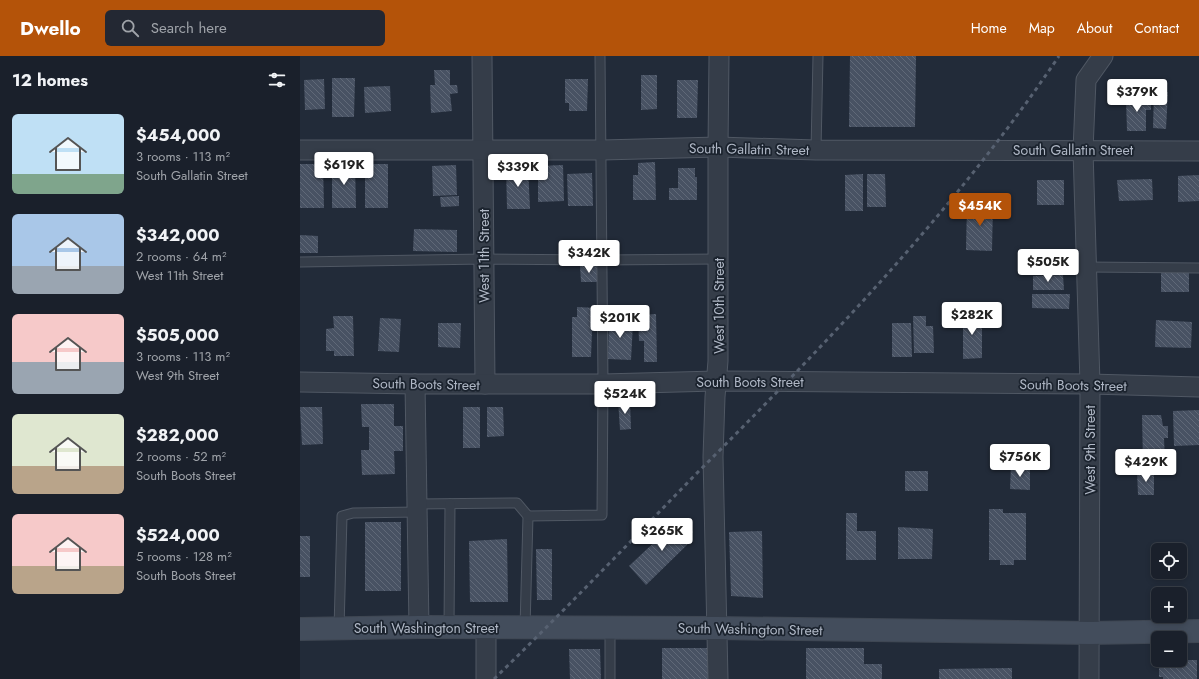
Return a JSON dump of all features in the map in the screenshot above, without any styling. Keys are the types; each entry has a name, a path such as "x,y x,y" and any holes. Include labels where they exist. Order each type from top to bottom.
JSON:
{"main road":[{"name":"South Washington Street","path":"300,629 486,627 717,628 1090,633 1199,631"}],"street":[{"name":"West 11th Street","path":"482,56 485,384"},
{"name":"West 10th Street","path":"718,679 713,457 718,361 719,56"},
{"name":"West 9th Street","path":"1089,679 1090,384 1083,150 1086,80 1103,56"},
{"name":"South Gallatin Street","path":"300,150 602,150 718,147 816,150 1199,151"},
{"name":"South Boots Street","path":"300,382 415,384 603,384 716,381 1090,384 1199,387"},
{"path":"415,384 419,627"},
{"path":"486,627 486,679"}],"lane":[{"path":"528,516 602,515 602,150 600,56"},
{"path":"816,150 818,56"},
{"path":"300,262 484,259 719,259"},
{"path":"1086,267 1199,268"},
{"path":"339,629 342,516 353,513 450,504 517,503 528,516 525,628"},
{"path":"449,627 450,504"},
{"path":"610,628 610,679"}],"building":[{"path":"850,56 916,56 915,127 849,127"},
{"path":"434,70 450,70 450,85 457,85 458,93 450,94 452,111 431,113 430,85 435,85"},
{"path":"641,75 657,75 657,109 641,110"},
{"path":"332,78 355,78 354,117 332,117"},
{"path":"324,79 325,109 305,110 304,80"},
{"path":"565,79 588,79 587,111 569,111 569,103 565,103"},
{"path":"677,80 698,80 697,118 677,118"},
{"path":"390,86 391,111 365,113 364,87"},
{"path":"1154,92 1168,92 1166,129 1153,128"},
{"path":"1151,97 1151,110 1146,110 1146,131 1127,131 1126,99"},
{"path":"655,162 656,200 633,200 633,175 638,175 638,163"},
{"path":"300,164 323,164 324,208 300,208"},
{"path":"355,164 356,208 332,208 332,165"},
{"path":"365,164 388,164 388,208 365,208"},
{"path":"456,165 457,195 433,196 432,166"},
{"path":"563,165 564,201 538,202 538,166"},
{"path":"506,166 528,166 530,209 507,209"},
{"path":"678,168 695,168 695,177 697,177 697,200 669,200 669,188 678,188"},
{"path":"592,173 593,206 568,206 567,174"},
{"path":"863,174 863,211 845,211 845,175"},
{"path":"867,174 885,174 886,207 867,207"},
{"path":"1199,175 1199,201 1178,202 1178,176"},
{"path":"1152,179 1153,200 1119,201 1117,180"},
{"path":"1037,180 1064,180 1064,205 1037,205"},
{"path":"459,196 459,206 441,207 440,197"},
{"path":"967,203 993,204 992,251 966,250"},
{"path":"414,229 457,230 457,252 413,251"},
{"path":"300,235 318,236 318,253 300,253"},
{"path":"597,265 598,282 581,282 580,266"},
{"path":"1161,273 1189,273 1189,292 1161,292"},
{"path":"1063,275 1064,290 1033,290 1033,276"},
{"path":"1032,294 1070,294 1069,309 1032,308"},
{"path":"577,307 597,308 596,331 592,331 591,357 572,357 572,317 577,317"},
{"path":"656,314 657,362 644,362 644,341 639,341 638,315"},
{"path":"963,314 982,314 982,358 963,359"},
{"path":"333,316 353,316 354,356 334,356 334,351 326,351 326,329 334,328"},
{"path":"609,316 620,316 620,323 633,323 631,360 608,359"},
{"path":"913,316 926,316 926,326 933,326 934,353 914,353"},
{"path":"380,318 401,319 399,352 378,351"},
{"path":"1156,320 1192,322 1191,348 1155,347"},
{"path":"438,323 461,323 460,348 438,347"},
{"path":"892,323 911,323 912,357 892,357"},
{"path":"618,400 630,400 631,429 620,430"},
{"path":"361,404 394,404 394,426 403,426 403,451 394,451 395,474 362,475 361,450 369,450 369,427 362,427"},
{"path":"300,407 322,407 323,444 302,445"},
{"path":"463,407 480,407 480,448 463,448"},
{"path":"487,407 503,407 504,436 487,437"},
{"path":"1199,410 1199,445 1174,446 1173,411"},
{"path":"1142,415 1161,415 1163,426 1168,426 1168,438 1164,438 1165,462 1143,463"},
{"path":"1011,466 1030,466 1030,490 1010,489"},
{"path":"1154,470 1154,495 1138,495 1137,471"},
{"path":"905,471 928,471 928,491 905,491"},
{"path":"989,509 1003,509 1003,513 1026,513 1026,560 1014,560 1014,565 1000,565 1000,560 989,560"},
{"path":"846,513 857,513 857,531 876,531 876,560 846,560"},
{"path":"680,518 693,532 685,539 688,544 646,585 629,566"},
{"path":"365,522 401,522 401,591 365,591"},
{"path":"898,527 933,529 932,559 898,559"},
{"path":"762,531 763,598 731,596 729,532"},
{"path":"300,536 310,536 310,577 300,577"},
{"path":"507,539 508,602 470,602 469,541"},
{"path":"536,549 552,549 552,600 537,600"},
{"path":"662,648 710,648 710,679 662,679"},
{"path":"806,648 864,648 864,664 882,664 882,679 806,679"},
{"path":"569,649 600,649 601,679 570,679"},
{"path":"1187,660 1197,660 1197,679 1163,679 1163,677 1159,677 1159,667 1187,667"},
{"path":"1012,668 1012,679 939,679 939,669"}],"railway":[{"path":"494,679 571,603 745,425 888,274 977,168 1019,113 1059,56"}]}
